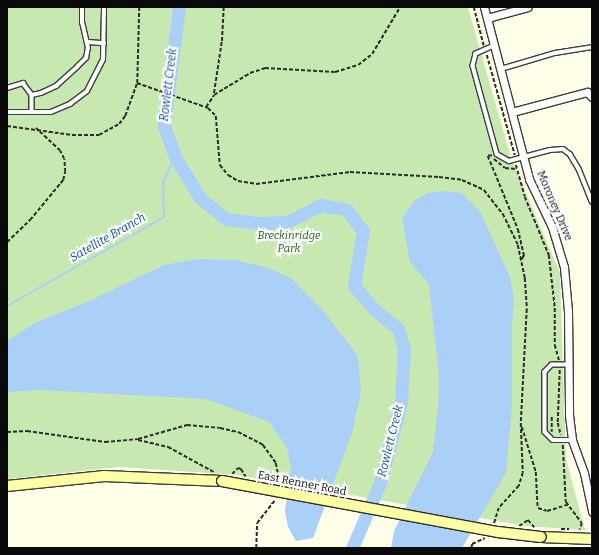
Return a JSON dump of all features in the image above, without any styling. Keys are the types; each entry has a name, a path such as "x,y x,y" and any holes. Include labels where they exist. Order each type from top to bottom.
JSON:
{"main road":[{"name":"East Renner Road","path":"7,486 104,476 225,478 498,532 592,539"}],"street":[{"name":"Moroney Drive","path":"484,7 525,158 529,179 552,227 564,267 569,415 572,440 589,480 592,512"},
{"path":"487,18 528,7"},
{"path":"512,112 587,92 592,97"}],"lane":[{"path":"32,94 56,86 86,58 88,42 82,23 82,7"},
{"path":"7,112 51,112 70,104 87,91 103,60 104,7"},
{"path":"88,42 104,43"},
{"path":"494,46 476,54 473,66 495,148 503,159 516,160 550,150 562,149 570,154 592,202"},
{"path":"501,69 555,53 592,47"},
{"path":"7,88 23,83 32,94 32,112"},
{"path":"568,365 560,364 548,368 544,377 545,432 553,440 572,440"}],"path":[{"path":"7,126 72,135 99,135 112,130 125,116 137,83 140,7"},
{"path":"214,95 222,42 224,7"},
{"path":"206,107 214,95 250,73 266,68 335,72 358,65 372,54 400,7"},
{"path":"474,7 525,197 549,255 555,308 555,345 560,364 558,423 562,441 567,505 582,523 580,530"},
{"path":"137,83 206,107 216,116 220,165 228,175 238,180 256,184 350,172 462,180 484,190 503,214 518,245 527,309 521,425 523,473 519,486 499,508 492,526"},
{"path":"7,242 30,220 63,180 65,172 64,159 60,151 36,129"},
{"path":"517,169 505,168 492,156 488,156 518,228 524,256 521,261"},
{"path":"552,417 552,434 560,433"},
{"path":"7,432 27,431 93,441 134,439 186,425 203,425 238,432 252,438 272,454 279,473 279,489"},
{"path":"521,425 536,472 538,508 547,511 567,505"},
{"path":"134,439 168,447 225,478 234,470 242,469 246,475 246,480"},
{"path":"256,548 257,523 277,496"},
{"path":"518,530 521,523 528,520 534,525 538,535"},
{"path":"471,548 472,544 487,537"}],"green space":[{"name":"Breckinridge Park","path":"7,7 468,7 511,158 560,273 566,459 585,530 525,526 238,475 119,467 7,479"}],"water":[{"path":"447,191 461,193 480,211 510,277 514,299 512,324 512,406 506,473 462,548 391,548 394,531 433,452 438,408 439,376 429,284 410,262 402,218 415,200 428,193"},
{"path":"198,259 235,260 265,267 291,278 325,313 358,356 361,392 352,433 313,538 296,541 288,527 285,511 291,469 287,448 269,422 205,399 40,390 7,392 7,341 35,323 89,301 164,265"}],"waterway":[{"name":"Rowlett Creek","path":"179,7 164,126 175,157 200,198 226,219 258,223 287,222 320,205 347,210 363,231 354,286 376,311 398,329 404,349 401,403 380,483 352,548"},
{"name":"Satellite Branch","path":"7,306 164,217 163,183 175,157"}]}
